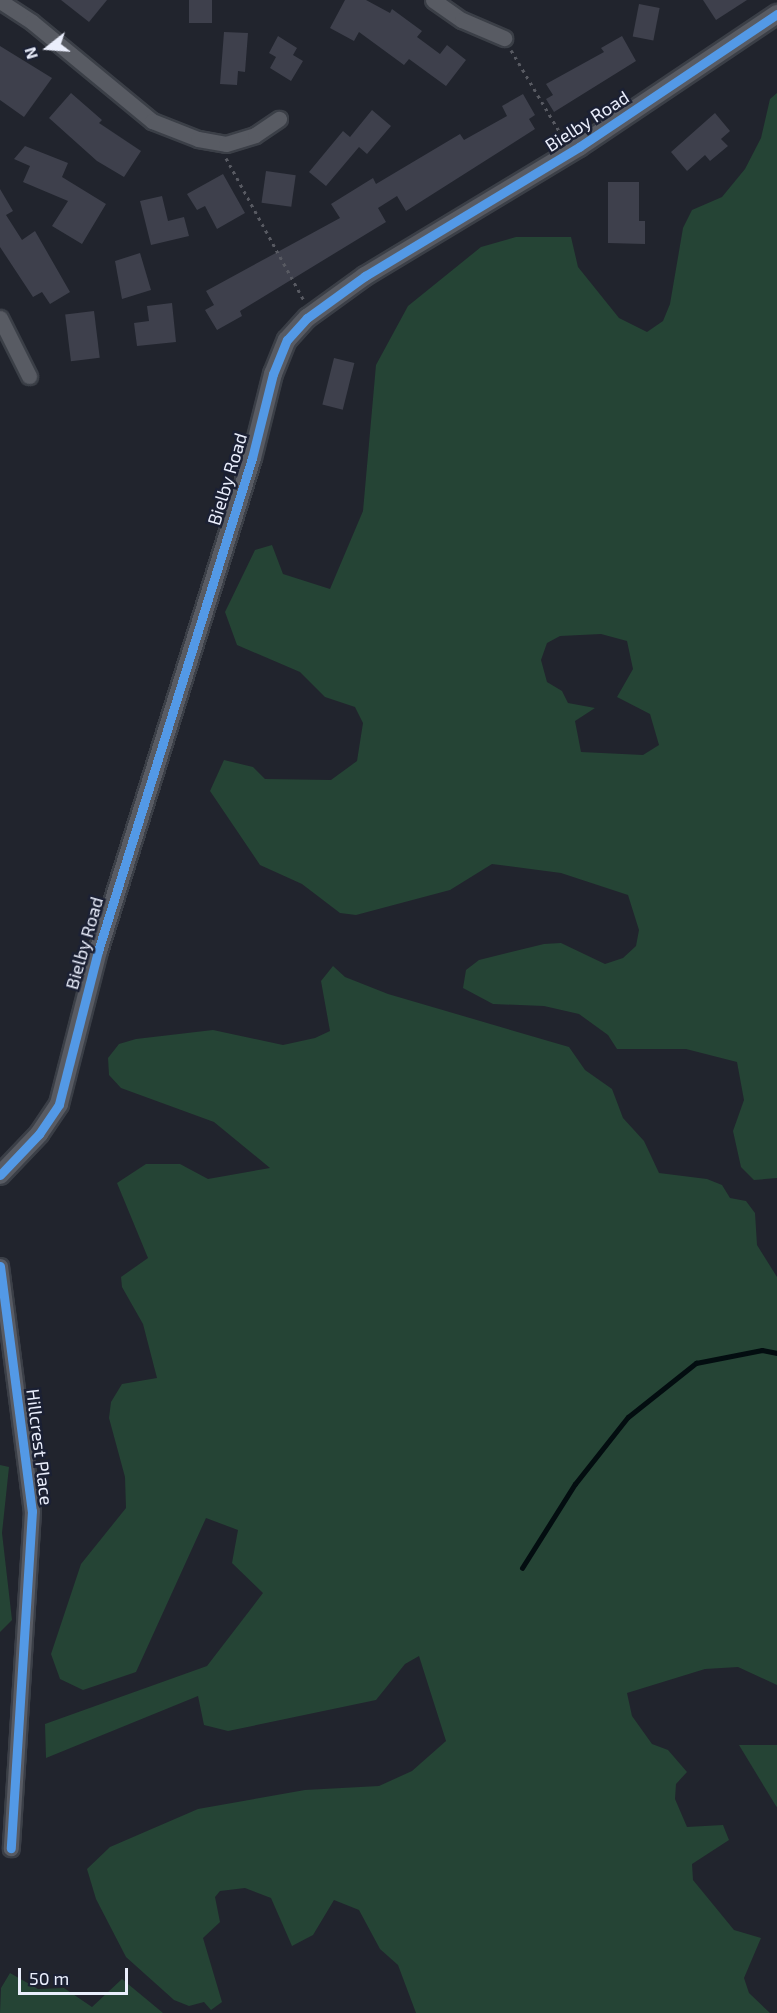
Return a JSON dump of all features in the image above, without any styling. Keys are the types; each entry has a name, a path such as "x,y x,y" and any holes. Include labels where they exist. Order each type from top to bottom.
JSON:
{"street":[{"path":"433,0 462,20 504,38"},
{"path":"0,1 32,21 152,121 226,144 255,135 279,119"},
{"name":"Bielby Road","path":"0,1175 39,1134 59,1104 98,951 252,458 273,374 287,340 307,318 365,276 579,147 777,14"},
{"path":"0,318 29,376"},
{"name":"Hillcrest Place","path":"0,1266 32,1511 11,1848"}],"path":[{"path":"504,38 562,136"},
{"path":"217,142 306,304"}],"green space":[{"path":"777,93 777,1178 754,1180 741,1167 733,1131 744,1100 737,1062 686,1049 617,1049 608,1035 579,1014 544,1006 493,1004 463,988 466,970 479,960 544,944 561,943 605,964 623,958 636,946 639,930 628,895 561,873 492,864 450,890 356,915 340,913 302,884 260,865 210,791 224,760 253,767 265,779 331,780 357,761 363,723 355,707 325,697 300,672 237,645 225,612 255,550 272,545 283,574 330,589 363,511 376,365 408,306 481,247 516,237 571,237 578,267 619,318 647,332 663,321 670,304 683,228 692,210 722,197 745,169 761,138 770,99","holes":["601,634 627,641 633,669 617,697 650,714 659,745 643,755 581,752 575,721 595,708 568,703 562,691 547,682 541,660 547,643 560,636"]},
{"path":"333,966 345,977 388,994 569,1047 585,1070 612,1089 623,1118 644,1141 659,1173 707,1179 722,1185 730,1198 746,1201 755,1213 757,1245 777,1277 777,1685 738,1667 705,1669 627,1693 632,1716 652,1744 668,1750 687,1772 676,1784 675,1799 687,1827 723,1825 729,1840 692,1864 693,1880 734,1930 761,1938 744,1978 749,1993 770,2013 416,2013 398,1965 380,1949 359,1910 334,1900 313,1935 292,1946 271,1898 245,1888 220,1891 215,1897 220,1922 203,1938 222,2002 211,2010 204,2002 189,2006 174,2000 126,1957 96,1899 87,1869 110,1847 198,1809 305,1790 379,1786 412,1771 446,1741 419,1656 405,1664 376,1700 228,1731 204,1725 198,1696 46,1758 45,1724 207,1666 263,1593 232,1563 238,1530 206,1518 136,1672 83,1690 60,1679 51,1654 81,1564 126,1508 125,1477 109,1418 111,1402 122,1384 157,1378 143,1324 122,1287 121,1277 148,1258 117,1183 146,1164 180,1164 208,1179 270,1168 214,1122 121,1088 109,1075 108,1058 119,1044 136,1039 213,1030 283,1045 315,1038 330,1031 321,981"},
{"path":"0,1465 9,1467 2,1533 12,1620 0,1632"},
{"path":"739,1745 777,1745 777,1807 776,1806"},
{"path":"10,1973 38,1989 64,1988 92,2007 122,1979 163,2013 0,2013 1,1988"}],"building":[{"path":"61,0 107,0 89,22"},
{"path":"189,0 212,0 212,23 189,23"},
{"path":"345,0 366,0 390,13 392,9 422,31 417,37 440,54 447,45 466,60 446,86 409,59 404,65 359,32 354,41 330,28"},
{"path":"703,0 747,0 716,20"},
{"path":"639,4 660,8 653,40 633,36"},
{"path":"224,32 248,33 245,72 238,71 237,85 220,84"},
{"path":"278,36 297,48 293,55 303,61 291,81 270,68 276,57 269,53"},
{"path":"622,36 636,61 554,112 546,99 553,95 546,84 604,52 601,48"},
{"path":"0,46 52,78 24,117 0,100"},
{"path":"71,93 102,120 99,123 141,151 124,177 97,161 49,118"},
{"path":"523,94 535,115 529,119 535,129 406,211 397,196 378,208 386,222 240,311 242,316 217,330 205,310 214,305 206,291 340,218 331,204 373,178 376,184 460,134 464,140 507,116 502,106"},
{"path":"372,110 391,126 367,154 359,147 326,186 309,172 343,131 350,137"},
{"path":"715,113 730,131 721,139 728,146 710,161 705,155 687,171 671,152"},
{"path":"25,146 68,163 62,177 106,204 82,244 52,226 68,201 23,182 30,166 14,159"},
{"path":"266,171 296,175 291,207 262,203"},
{"path":"223,174 245,213 217,229 205,206 197,210 187,194"},
{"path":"608,182 639,182 639,221 645,221 645,244 608,243"},
{"path":"0,189 13,211 6,215 22,240 35,231 70,292 50,304 42,292 33,297 0,247"},
{"path":"162,196 168,221 184,217 189,236 151,245 140,201"},
{"path":"140,253 151,290 122,299 115,261"},
{"path":"172,303 176,342 137,346 134,323 149,321 147,306"},
{"path":"94,311 100,358 71,361 65,315"},
{"path":"334,358 354,363 343,410 322,405"}],"waterway":[{"path":"522,1568 575,1484 628,1417 696,1363 762,1350 777,1353"}],"cycle path":[{"path":"0,1175 39,1134 59,1104 98,951 252,458 273,374 287,340 307,318 365,276 579,147 777,14"},
{"path":"0,1266 32,1511 11,1848"}]}
